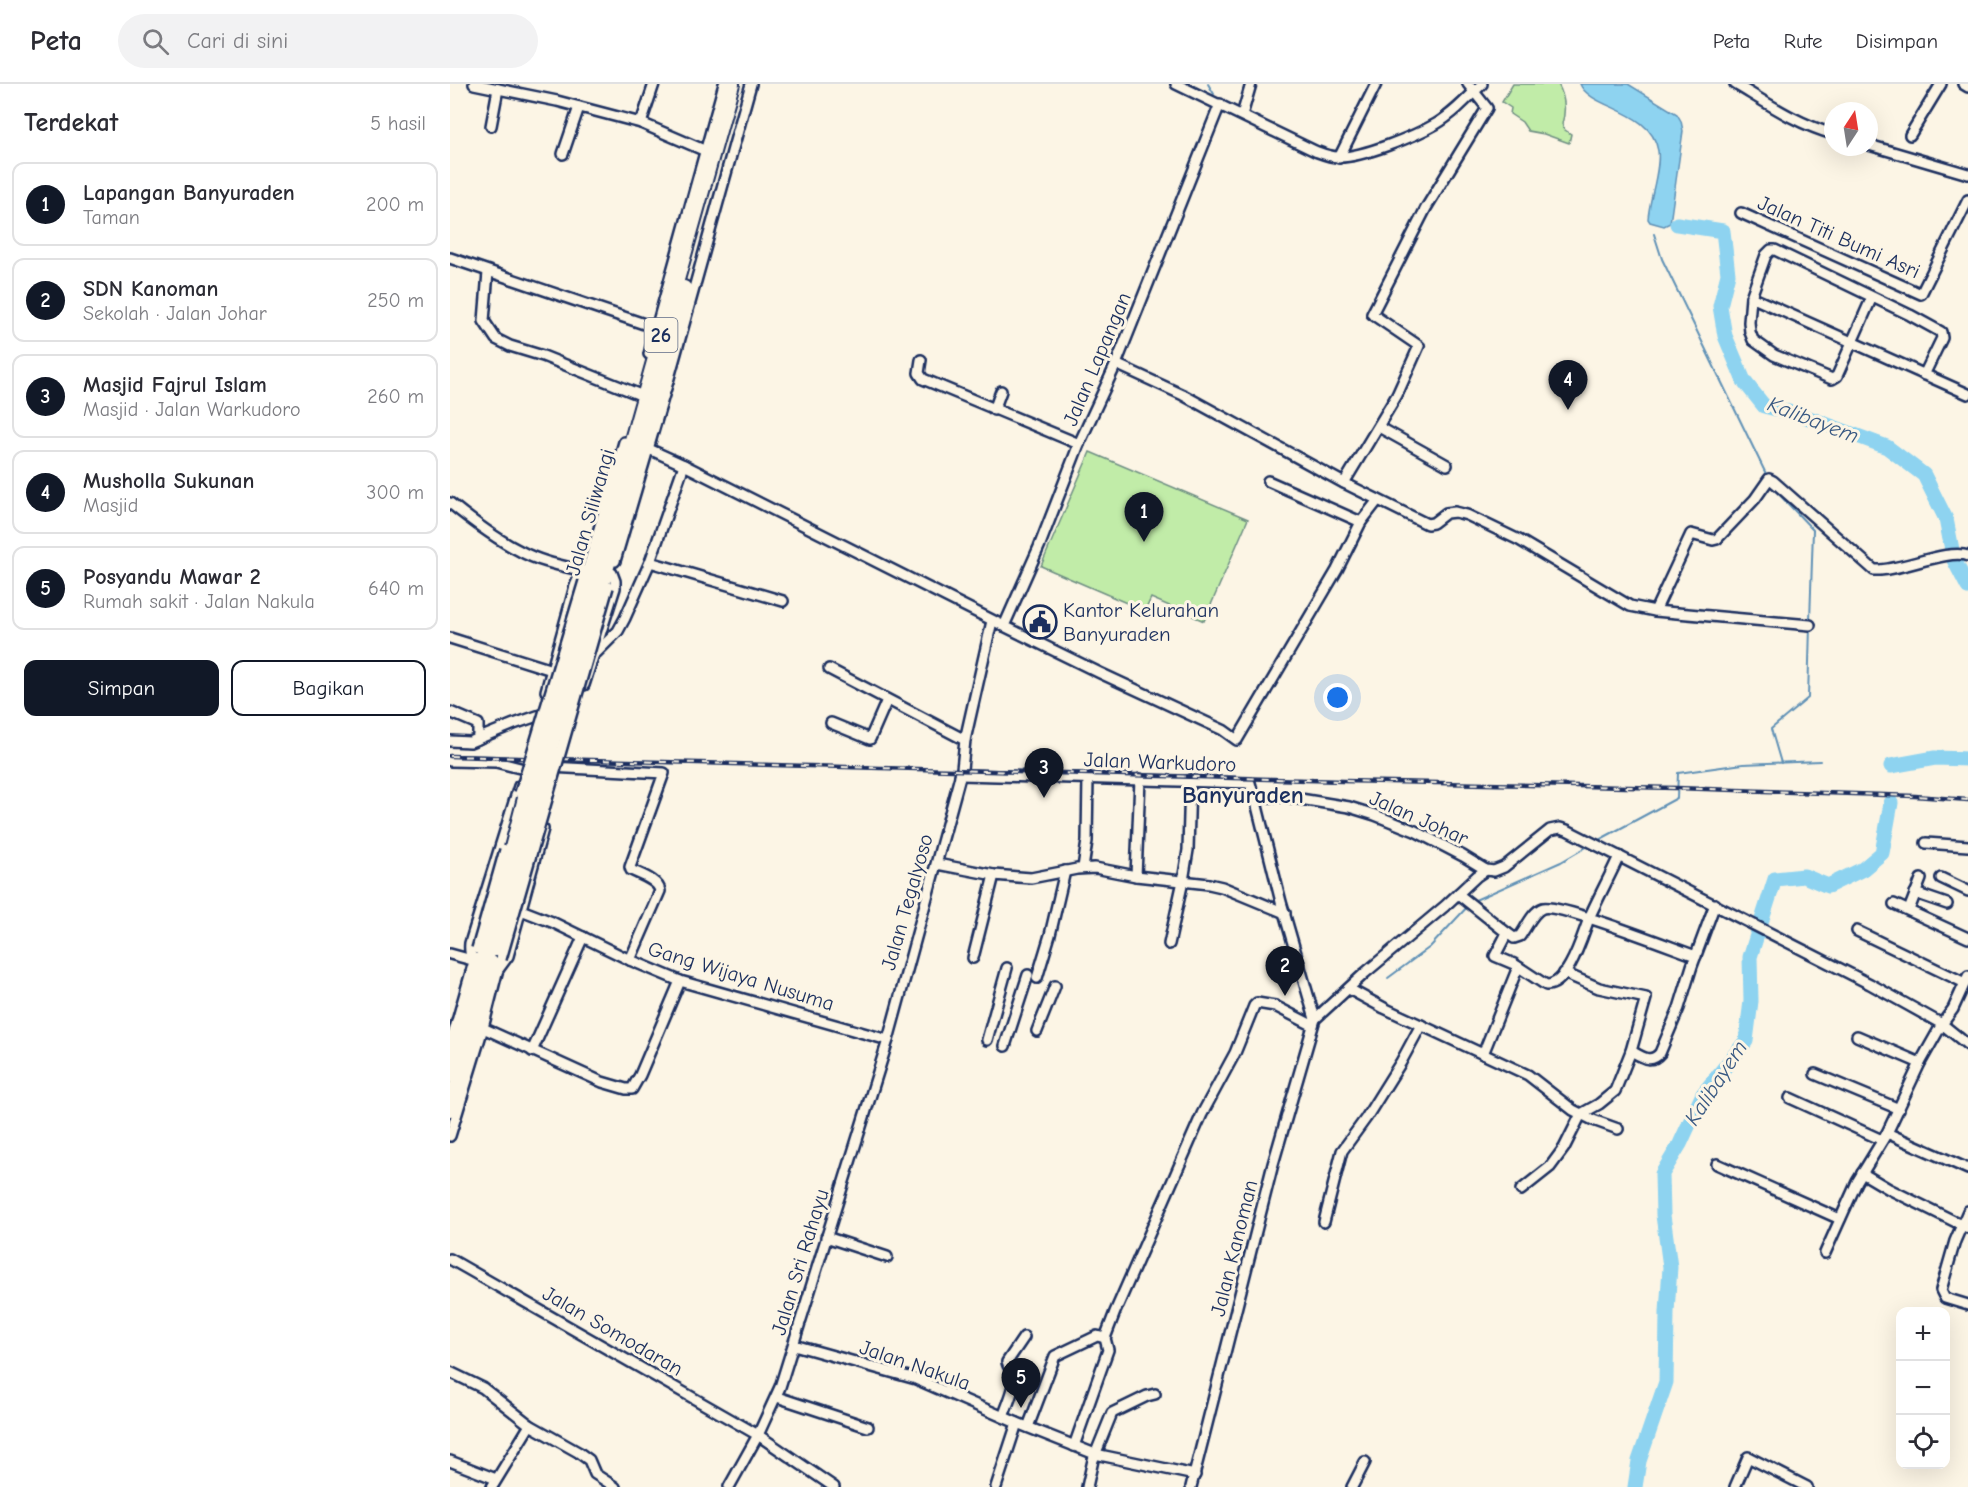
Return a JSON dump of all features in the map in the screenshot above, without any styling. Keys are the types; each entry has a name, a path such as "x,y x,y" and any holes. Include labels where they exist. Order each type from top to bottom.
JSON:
{"highway":[{"name":"Jalan Siliwangi","path":"593,579 649,421 732,84"},
{"name":"Jalan Siliwangi","path":"486,960 525,798 593,579 691,217 703,205 741,84"},
{"name":"26","path":"450,1074 486,960"},
{"name":"26","path":"450,1109 486,960"}],"street":[{"path":"474,84 640,123 706,151"},
{"path":"640,123 654,84"},
{"path":"691,217 724,84"},
{"path":"612,573 575,586 540,715 542,723 551,728 565,729 571,724 615,588 612,573 751,84"},
{"path":"1176,84 1316,151 1339,158 1402,140 1436,124 1475,86 1487,108 1426,208 1372,314 1419,346 1397,395 1344,483"},
{"path":"1242,115 1251,84"},
{"path":"1339,158 1376,84"},
{"path":"1735,84 1786,114 1824,131"},
{"path":"1910,135 1941,84"},
{"path":"1963,84 1968,87"},
{"path":"491,126 498,89"},
{"name":"Jalan Lapangan","path":"1004,626 1116,364 1220,104"},
{"path":"563,154 579,107"},
{"path":"1878,148 1967,173"},
{"name":"Jalan Titi Bumi Asri","path":"1741,213 1922,294 1968,200"},
{"path":"1872,297 1837,376 1832,379 1774,355 1753,340 1750,332 1751,297 1766,255 1774,250 1872,297 1941,332 1942,338 1924,375"},
{"path":"450,258 656,328"},
{"path":"450,1046 486,960 544,804 593,579 638,394 656,328 677,267"},
{"path":"488,272 484,321 496,339 638,394"},
{"path":"1751,297 1968,394"},
{"path":"921,360 919,373 923,379 1080,444"},
{"path":"1116,364 1183,395 1344,483 1431,525 1446,513 1467,514 1519,540 1625,604 1655,610 1810,625"},
{"path":"994,410 1001,391"},
{"path":"1379,427 1448,465"},
{"path":"649,449 1111,680 1223,730 1238,740 1337,570 1361,522 1378,500"},
{"path":"594,655 618,631 650,562 684,465"},
{"path":"1655,610 1691,534 1717,539 1770,480 1874,570 1941,557 1966,555"},
{"path":"1268,481 1361,522"},
{"path":"450,502 466,516 521,552 593,579"},
{"path":"650,562 783,601"},
{"name":"Jalan Tegalyoso","path":"888,1040 960,775 965,740 992,621"},
{"path":"450,638 552,670"},
{"path":"829,669 965,740"},
{"path":"831,723 870,739 887,700"},
{"path":"450,712 478,724 478,739"},
{"path":"450,741 470,742 540,715"},
{"path":"450,761 496,762 524,769 558,767 664,773 630,867 631,870 656,883 660,891 630,960"},
{"path":"450,954 486,960 508,956 558,767"},
{"path":"450,1136 483,1028 486,960 470,942 524,769"},
{"name":"Jalan Warkudoro","path":"960,775 1140,778 1250,783 1252,790 1259,798"},
{"path":"1083,868 1087,841 1088,777"},
{"path":"1136,876 1140,778"},
{"path":"1169,944 1184,881 1190,828 1190,780"},
{"name":"Jalan Johar","path":"1259,798 1288,797 1349,807 1376,815 1414,831 1486,870 1494,871 1504,867 1553,829 1571,831 1870,984 1942,1024 1968,1046"},
{"path":"1259,798 1257,806 1266,844 1313,1022"},
{"path":"1926,843 1968,846"},
{"path":"1507,933 1495,956 1548,985 1555,983 1564,973 1581,942 1589,918 1619,856"},
{"path":"937,864 993,875 1030,878 1083,868 1095,868 1136,876 1222,887 1285,913"},
{"path":"1313,1022 1365,973 1486,870"},
{"path":"1005,1046 1050,935 1065,872"},
{"path":"973,958 993,875"},
{"path":"1941,878 1968,891"},
{"path":"1909,910 1921,879"},
{"path":"1915,893 1947,904"},
{"path":"1458,894 1514,938 1520,936 1535,913 1544,907 1555,908 1696,956"},
{"path":"1631,1051 1651,1059 1656,1058 1660,1053 1679,1008 1715,904"},
{"path":"1894,904 1968,938"},
{"name":"Gang Wijaya Nusuma","path":"521,910 680,981 888,1040"},
{"path":"1825,1253 1862,1173 1885,1136 1920,1063 1953,1009 1967,980 1857,931"},
{"path":"532,1051 583,937"},
{"path":"1484,1054 1518,967"},
{"path":"987,1040 1007,968"},
{"path":"1521,1190 1550,1167 1564,1148 1581,1114 1599,1104 1615,1091 1631,1051 1646,998 1599,988 1564,973"},
{"path":"483,1028 602,1082 632,1089 680,981"},
{"path":"1037,1031 1055,986"},
{"path":"1349,989 1528,1075 1573,1110 1618,1129"},
{"path":"1074,1446 1107,1350 1105,1338 1191,1138 1235,1053 1254,1006 1257,1003 1267,1004 1313,1022"},
{"name":"Jalan Kanoman","path":"1191,1487 1313,1022"},
{"path":"1324,1222 1342,1151 1366,1118 1421,1025"},
{"path":"1857,1036 1920,1063"},
{"name":"Jalan Sri Rahayu","path":"729,1487 777,1397 888,1040"},
{"path":"1815,1074 1899,1109"},
{"path":"1790,1098 1968,1169"},
{"path":"1717,1164 1840,1219"},
{"path":"1862,1173 1877,1183 1965,1226"},
{"path":"1968,1210 1965,1226 1955,1240 1941,1290 1945,1298 1968,1305"},
{"path":"826,1237 887,1257"},
{"name":"Jalan Somodaran","path":"450,1259 758,1435 834,1487"},
{"path":"1028,1427 1055,1356 1097,1335 1105,1338"},
{"path":"1003,1417 1015,1381 1014,1373 1007,1362 1024,1336"},
{"name":"Jalan Nakula","path":"794,1345 916,1379 1095,1454 1195,1475"},
{"path":"450,1372 483,1388 530,1425 578,1452 589,1460 595,1474 615,1487"},
{"path":"1087,1487 1090,1468 1112,1413 1155,1394"},
{"path":"777,1397 868,1427"},
{"path":"996,1487 1017,1423"},
{"path":"450,1461 494,1483 530,1425"},
{"path":"1735,1487 1748,1457 1808,1487"},
{"path":"1352,1487 1365,1462"}],"green space":[{"path":"1513,84 1558,84 1564,104 1562,124 1571,134 1569,143 1528,131 1522,122 1510,114 1511,108 1502,102"},
{"path":"1090,452 1248,519 1204,621 1151,598 1145,611 1041,566"}],"water":[{"path":"1580,84 1628,84 1677,114 1683,131 1670,223 1664,226 1650,222 1648,219 1658,158 1653,137 1645,126 1596,99"}],"waterway":[{"path":"1208,84 1214,94"},
{"name":"Kalibayem","path":"1677,224 1723,231 1728,274 1720,306 1725,336 1744,381 1764,406 1801,415 1887,447 1924,475 1946,519 1954,560 1968,587"},
{"path":"1654,234 1662,259 1767,476"},
{"path":"1771,484 1813,530 1810,621"},
{"path":"1781,763 1771,729 1808,698 1810,626"},
{"name":"Kalibayem","path":"1891,766 1935,758 1968,759"},
{"path":"1597,841 1677,798 1678,773 1743,764 1820,761"},
{"name":"Kalibayem","path":"1635,1487 1639,1461 1666,1382 1670,1267 1663,1215 1662,1174 1680,1144 1703,1094 1746,1041 1751,1001 1750,957 1775,879 1804,876 1828,886 1863,869 1882,853 1891,803"},
{"path":"1473,901 1561,862 1590,845"},
{"path":"1388,978 1430,947 1469,905"}],"railway":[{"path":"450,756 1676,788 1915,796 1968,800"}],"place":[{"name":"Musholla Sukunan","path":"1568,410"},
{"name":"Lapangan Banyuraden","path":"1144,542"},
{"name":"Kantor Kelurahan Banyuraden","path":"1040,622"},
{"name":"Masjid Fajrul Islam","path":"1044,798"},
{"name":"SDN Kanoman","path":"1285,996"},
{"name":"Posyandu Mawar 2","path":"1021,1408"}],"district":[{"name":"Banyuraden","path":"1243,795"}]}
